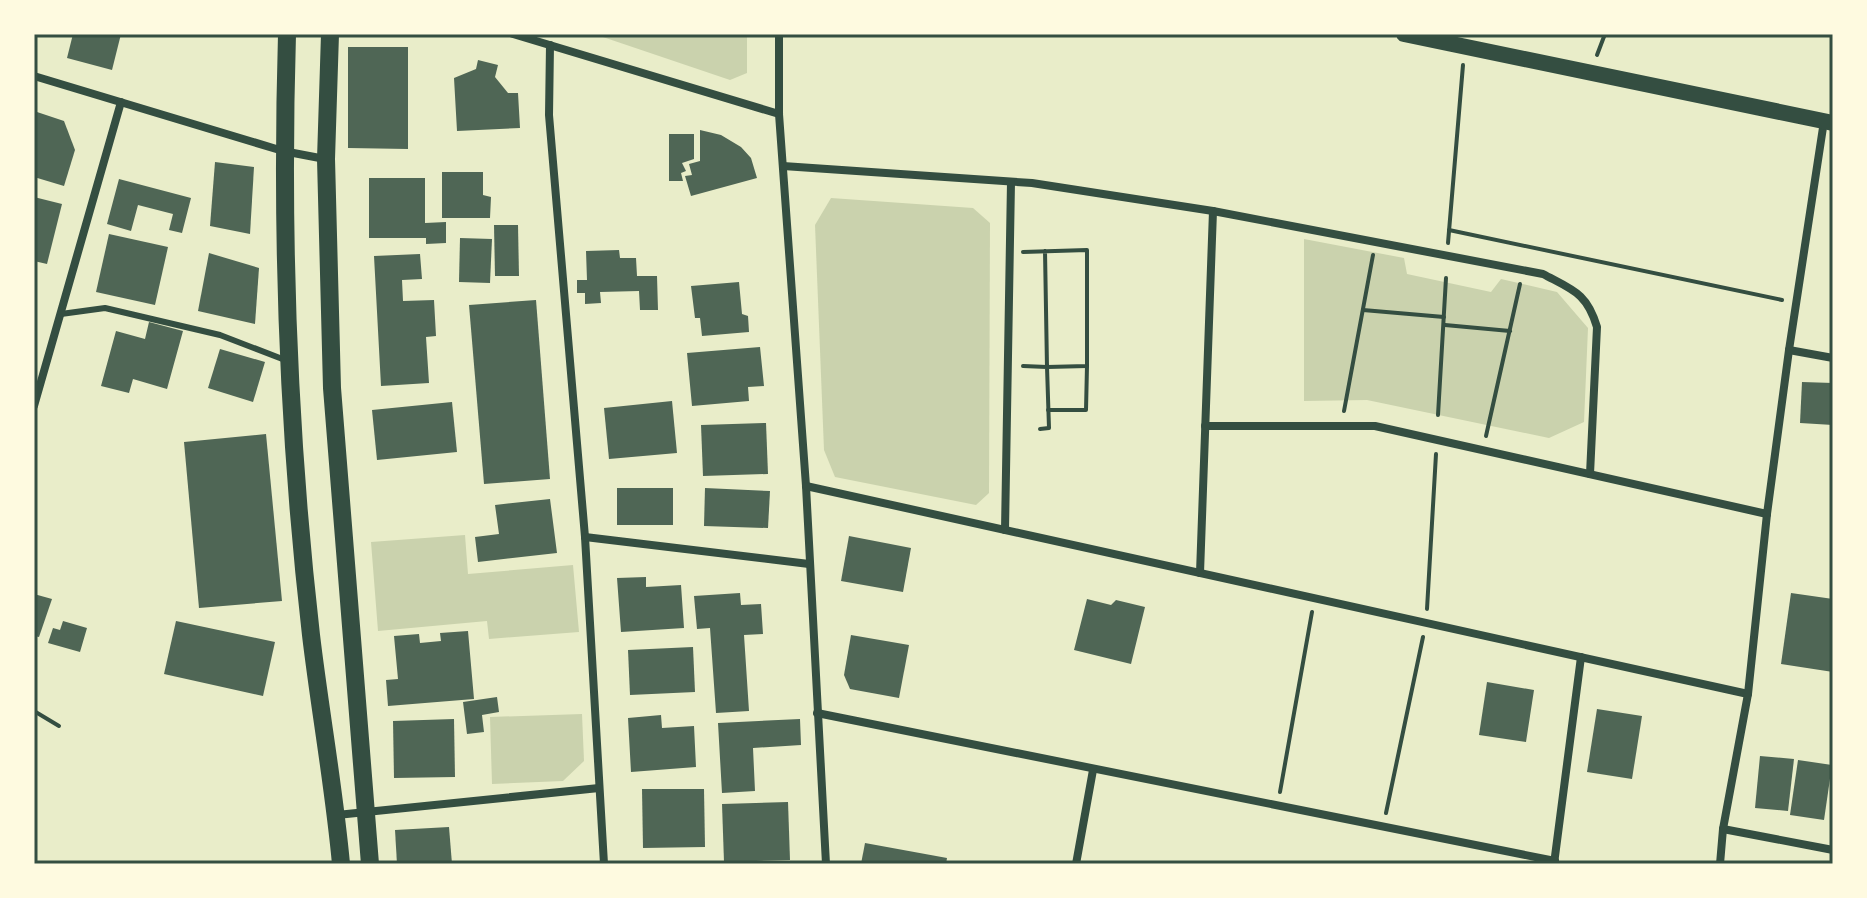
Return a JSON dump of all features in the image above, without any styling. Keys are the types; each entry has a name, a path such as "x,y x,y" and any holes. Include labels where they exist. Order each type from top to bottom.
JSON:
{"main road":[{"path":"287,34 283,151 288,362 311,635 341,864"},
{"path":"330,34 326,159 332,388 370,864"},
{"path":"1404,34 1828,122"}],"street":[{"path":"513,34 779,114"},
{"path":"779,34 779,114 806,486 826,864"},
{"path":"550,45 549,115 585,537 604,864"},
{"path":"34,76 283,151 326,159"},
{"path":"34,406 121,102"},
{"path":"1720,864 1723,829 1748,694 1767,514 1789,350 1828,122"},
{"path":"783,166 1011,182 1213,211 1543,274 1575,291 1591,306 1597,327 1590,474"},
{"path":"1005,530 1011,182"},
{"path":"1200,573 1213,211"},
{"path":"1789,350 1833,358"},
{"path":"1205,426 1375,426 1767,514"},
{"path":"806,486 1748,694"},
{"path":"585,537 809,564"},
{"path":"817,713 1554,863 1581,657"},
{"path":"1076,864 1093,770"},
{"path":"336,815 599,788"},
{"path":"1723,829 1833,850"}],"lane":[{"path":"61,314 105,308 220,335 288,362"}],"path":[{"path":"1447,256 1464,46"},
{"path":"1449,230 1796,303"},
{"path":"1342,426 1377,242"},
{"path":"1020,252 1087,250 1086,410 1048,410"},
{"path":"1040,429 1049,428 1045,251"},
{"path":"1483,450 1523,270"},
{"path":"1438,415 1446,278"},
{"path":"1363,310 1444,317"},
{"path":"1444,325 1510,331"},
{"path":"1023,366 1087,366"},
{"path":"1383,827 1426,623 1437,440"},
{"path":"1277,806 1315,598"},
{"path":"34,711 59,726"}],"green space":[{"path":"594,34 747,34 747,73 730,80"},
{"path":"831,198 973,208 990,223 989,493 976,505 835,477 824,450 815,225"},
{"path":"1304,239 1404,258 1407,274 1491,292 1501,279 1557,292 1588,328 1584,422 1549,438 1367,400 1304,401"},
{"path":"465,535 468,574 573,565 579,632 489,639 487,621 378,631 371,542"},
{"path":"582,714 584,761 563,781 492,784 490,717"}],"building":[{"path":"73,34 121,34 112,70 67,58"},
{"path":"348,47 408,47 408,149 348,148"},
{"path":"478,60 498,65 495,77 508,93 518,93 520,128 457,131 454,78 476,69"},
{"path":"34,111 64,121 75,150 64,186 34,177"},
{"path":"700,130 721,135 741,147 751,158 757,178 691,196 685,176 692,175 689,164 700,161"},
{"path":"669,134 694,134 694,159 682,163 686,171 681,173 683,181 669,181"},
{"path":"215,162 254,167 250,234 210,226"},
{"path":"442,172 483,172 483,195 491,197 490,218 442,218"},
{"path":"369,178 425,178 425,223 446,222 446,243 426,244 426,238 369,238"},
{"path":"119,179 191,198 182,233 169,230 173,214 138,205 131,231 107,224"},
{"path":"34,197 62,204 47,264 34,261"},
{"path":"494,225 518,225 519,276 495,276"},
{"path":"109,234 168,247 155,305 96,292"},
{"path":"460,238 492,239 490,283 459,282"},
{"path":"619,250 620,258 636,258 637,276 657,276 658,310 640,310 639,291 600,292 601,303 585,304 585,293 577,293 577,280 587,280 586,251"},
{"path":"209,253 259,268 255,324 198,311"},
{"path":"420,254 422,279 402,280 403,301 434,300 436,336 426,337 429,383 381,386 374,256"},
{"path":"739,282 742,314 748,316 749,332 702,336 700,318 695,318 691,286"},
{"path":"536,300 550,479 484,484 469,305"},
{"path":"149,322 183,331 167,389 133,379 129,393 101,386 116,331 145,339"},
{"path":"760,347 764,386 748,387 749,401 692,406 687,353"},
{"path":"220,349 265,362 253,402 208,388"},
{"path":"1802,382 1833,383 1833,425 1800,423"},
{"path":"672,401 677,453 609,459 604,408"},
{"path":"452,402 457,452 377,460 372,410"},
{"path":"766,423 768,474 703,476 701,425"},
{"path":"266,434 282,601 199,608 184,442"},
{"path":"617,488 673,488 673,525 617,525"},
{"path":"705,488 770,491 768,528 704,526"},
{"path":"550,499 557,553 478,562 475,537 499,534 495,505"},
{"path":"849,536 911,548 903,592 841,581"},
{"path":"646,577 646,587 681,585 684,628 621,632 617,578"},
{"path":"740,593 741,605 761,604 763,634 744,635 749,711 716,713 710,628 697,629 694,596"},
{"path":"1791,593 1833,599 1833,672 1781,664"},
{"path":"34,594 52,599 39,637 34,636"},
{"path":"1087,599 1111,605 1116,600 1145,607 1131,664 1074,650"},
{"path":"63,621 87,628 80,652 48,643 53,628 60,630"},
{"path":"176,621 275,642 263,696 164,674"},
{"path":"468,631 474,699 388,706 386,680 398,679 394,636 419,634 420,643 441,641 440,633"},
{"path":"851,635 909,645 899,698 850,689 844,675"},
{"path":"693,647 695,692 630,695 628,650"},
{"path":"1487,682 1534,690 1526,742 1479,735"},
{"path":"497,697 499,712 482,715 484,732 467,734 463,702"},
{"path":"1597,709 1642,716 1632,779 1587,772"},
{"path":"661,715 662,728 694,726 696,767 631,772 628,718"},
{"path":"454,719 455,777 394,778 393,721"},
{"path":"800,719 801,745 753,748 755,791 722,793 718,723"},
{"path":"1760,756 1794,759 1788,811 1755,808"},
{"path":"1798,760 1832,765 1824,820 1790,815"},
{"path":"642,789 704,789 705,847 643,848"},
{"path":"788,802 790,860 724,862 722,804"},
{"path":"449,827 452,864 397,864 395,830"},
{"path":"865,843 947,858 946,864 861,864"}]}
